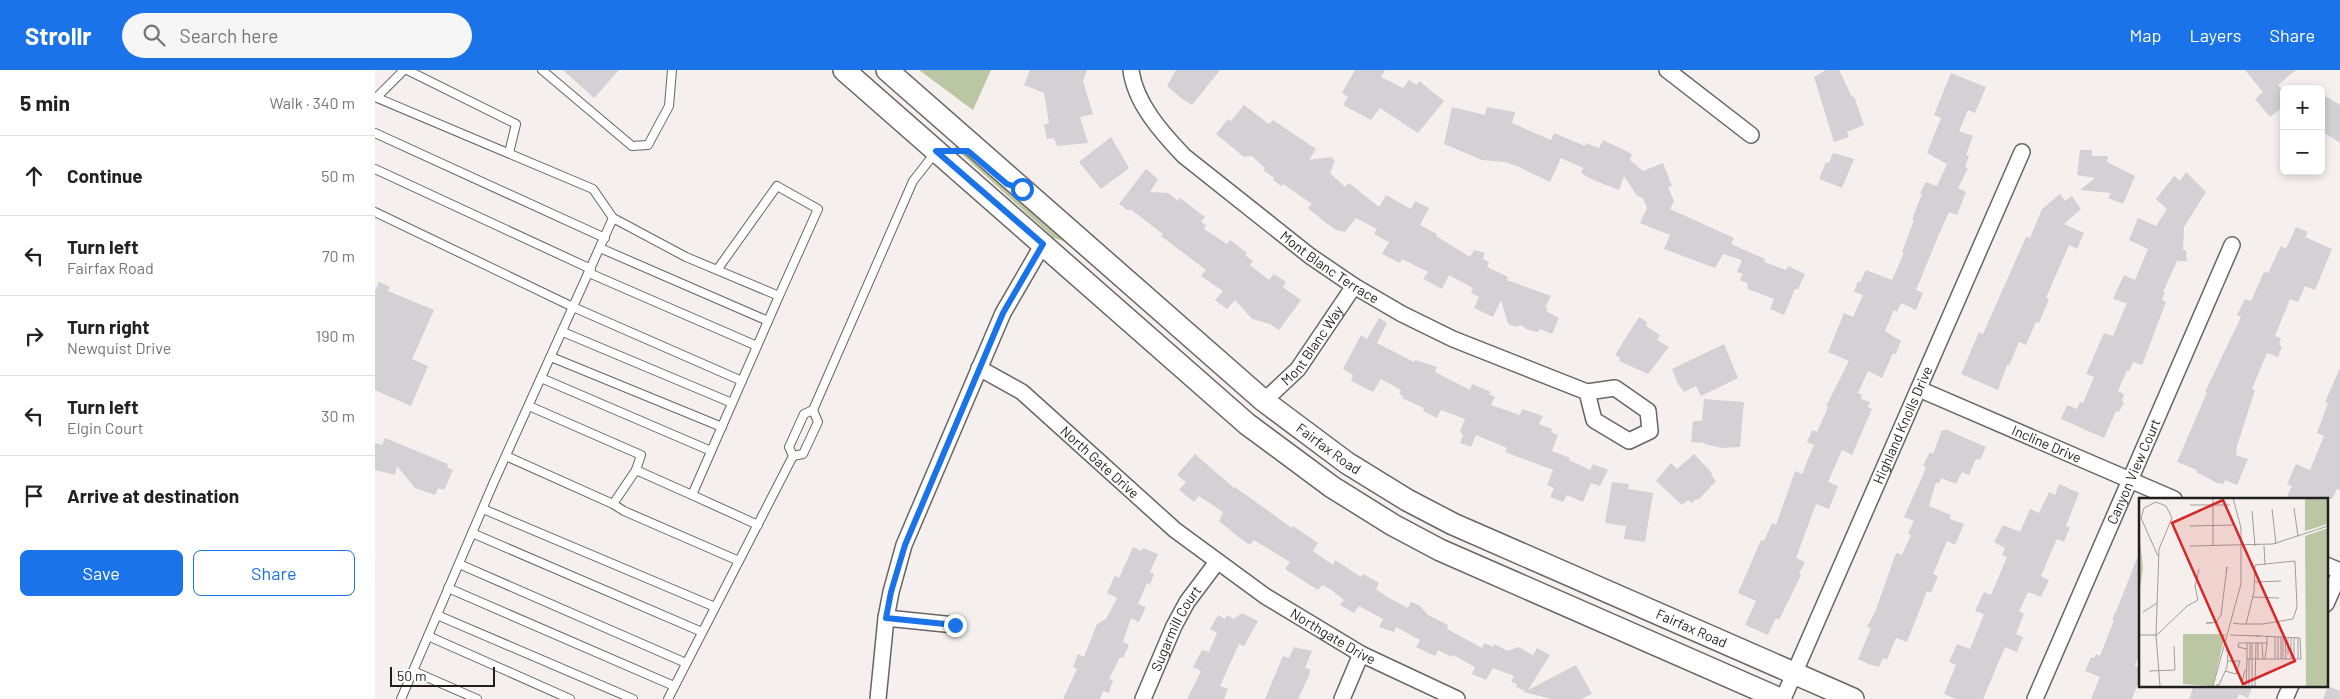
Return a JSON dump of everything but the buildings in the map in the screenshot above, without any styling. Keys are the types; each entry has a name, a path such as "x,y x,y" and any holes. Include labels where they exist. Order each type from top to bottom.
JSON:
{"main road":[{"name":"Fairfax Road","path":"844,70 1247,424 1289,457 1333,487 1393,525 1440,550 1782,699"},
{"name":"Fairfax Road","path":"887,70 1264,401 1347,463 1407,500 1453,524 1853,699"},
{"path":"936,151 968,151 1007,184 1022,189"},
{"path":"1043,244 1047,242 1058,244 1081,252 1143,304 1167,315"},
{"path":"1131,322 1165,336 1195,352 1255,404 1264,401"}],"street":[{"name":"Mont Blanc Terrace","path":"1131,70 1137,91 1149,114 1165,136 1184,156 1310,256 1354,286 1402,314 1453,339 1587,392"},
{"path":"1667,70 1751,135"},
{"name":"Highland Knolls Drive","path":"1782,699 2022,152"},
{"path":"878,699 886,618 891,592 905,545 1003,313 1043,244"},
{"name":"Canyon View Court","path":"2035,699 2231,245"},
{"name":"Mont Blanc Way","path":"1264,401 1297,369 1354,286"},
{"name":"North Gate Drive","path":"979,368 1022,392 1175,530 1217,562"},
{"name":"Incline Drive","path":"1919,389 2172,498"},
{"name":"Northgate Drive","path":"1217,562 1265,596 1361,654 1457,699"},
{"name":"Sugarmill Court","path":"1143,699 1174,626 1187,602 1217,562"},
{"path":"2327,565 2340,571 2327,602"},
{"path":"886,618 955,625"},
{"path":"1342,699 1361,654"},
{"path":"2285,699 2291,686"}],"lane":[{"path":"509,153 516,124 406,70 376,97 593,189 613,218 686,257 779,296"},
{"path":"542,70 632,146 648,145 669,106 672,70"},
{"path":"375,133 605,238"},
{"path":"793,456 789,447 804,414 813,410 913,181 936,151"},
{"path":"375,170 590,271 757,346"},
{"path":"692,495 817,209 777,186 717,270"},
{"path":"375,212 573,308 742,381"},
{"path":"404,698 413,671 448,588 613,218"},
{"path":"600,248 768,321"},
{"path":"563,332 732,403"},
{"path":"551,357 721,427"},
{"path":"541,378 711,451"},
{"path":"529,406 641,455 636,470 613,504"},
{"path":"793,456 803,454 818,422 813,410"},
{"path":"506,456 613,504 624,511 739,561"},
{"path":"668,699 793,456"},
{"path":"636,470 758,524"},
{"path":"483,509 715,607"},
{"path":"472,533 702,632"},
{"path":"459,564 686,663"},
{"path":"448,588 674,686"},
{"path":"437,615 633,699"},
{"path":"428,636 570,699"},
{"path":"413,671 477,699"}],"green space":[{"path":"919,70 991,70 973,110"},
{"path":"957,142 1069,243 1054,238 955,148"}],"route":[{"path":"955,625 886,618 891,592 905,545 1003,313 1043,244 936,151 968,151 1007,184 1022,189"}]}
